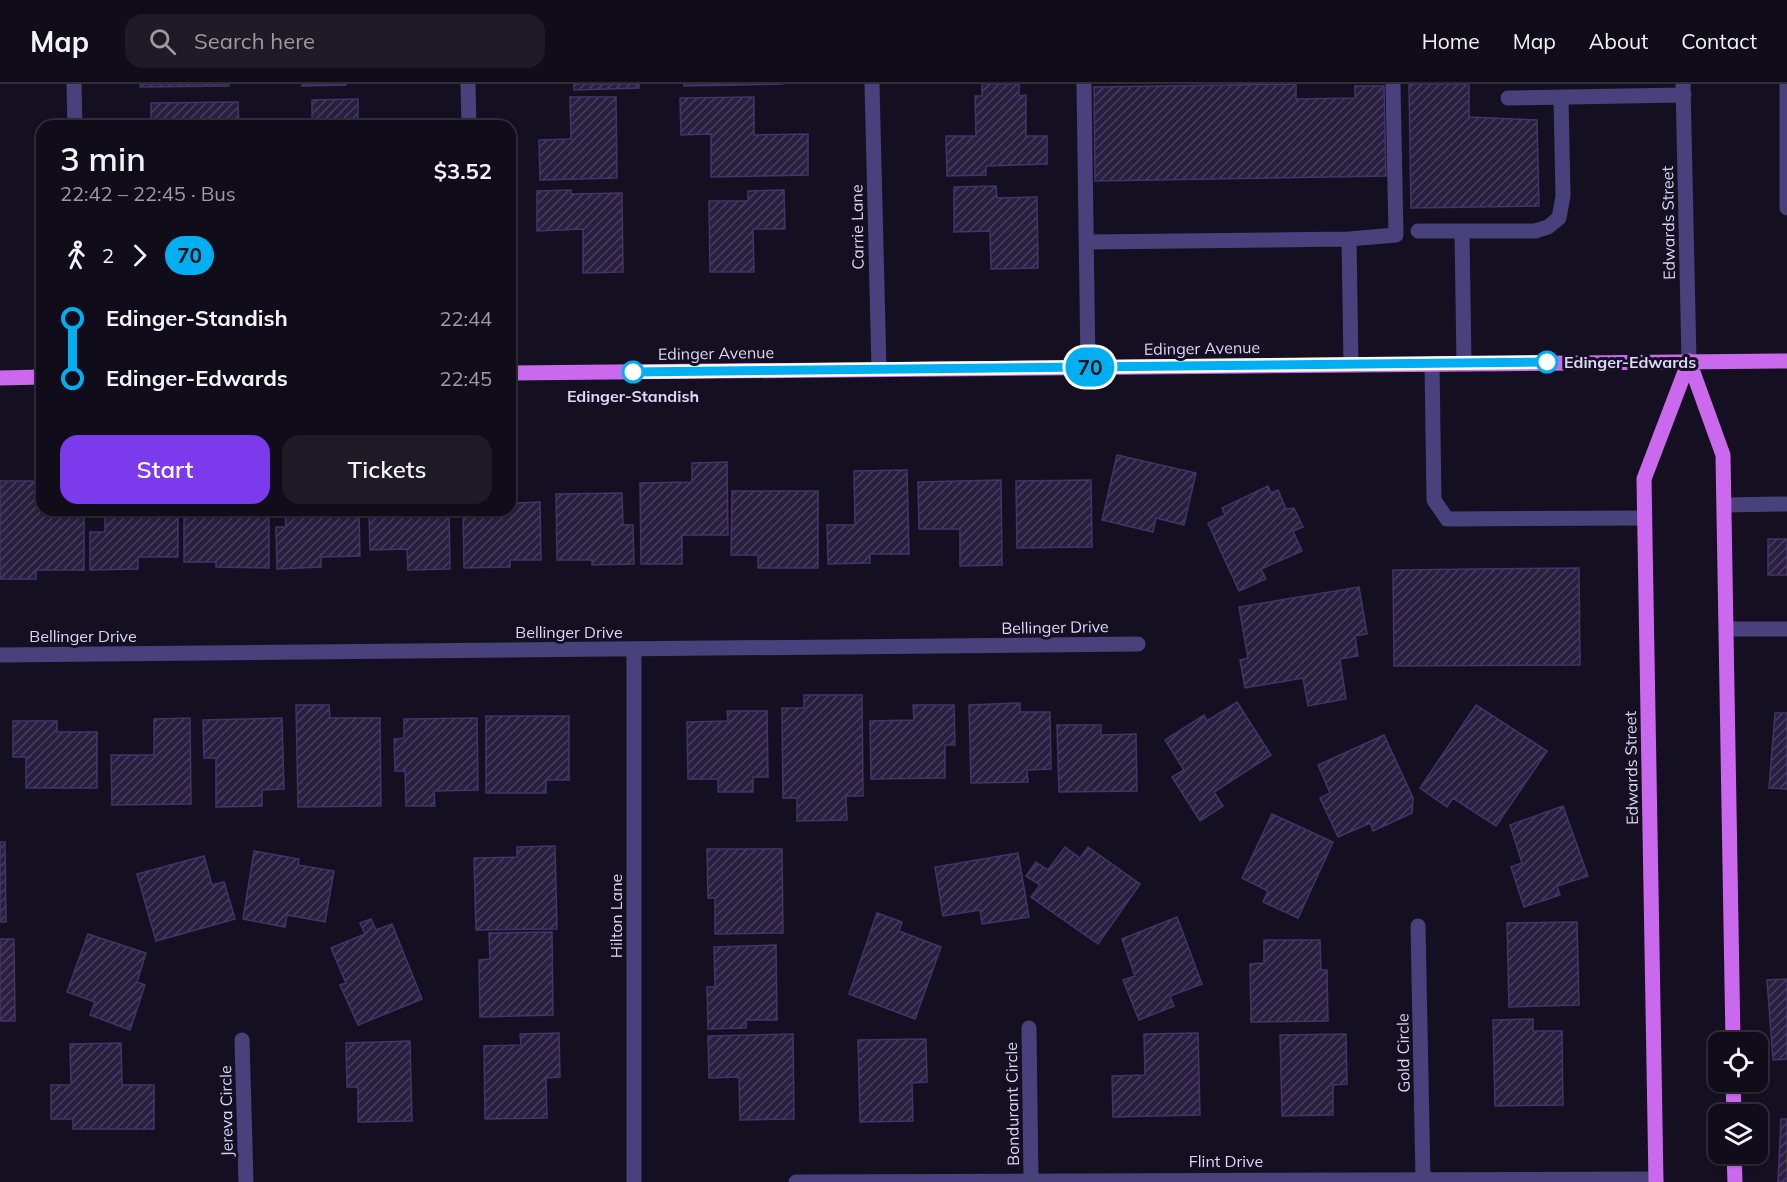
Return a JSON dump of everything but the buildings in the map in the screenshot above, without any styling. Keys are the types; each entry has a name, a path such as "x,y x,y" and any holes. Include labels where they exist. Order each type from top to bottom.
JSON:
{"main road":[{"name":"Edwards Street","path":"1689,361 1720,440 1723,455 1733,1032"},
{"name":"Edwards Street","path":"1656,1181 1644,479 1689,361"},
{"name":"Edinger Avenue","path":"516,373 1787,361"},
{"path":"0,378 36,377"},
{"path":"1734,1164 1735,1182"}],"street":[{"path":"74,84 75,120"},
{"path":"468,84 469,120"},
{"name":"Carrie Lane","path":"872,84 879,369"},
{"path":"1084,84 1089,367"},
{"path":"1087,242 1349,239 1396,235 1393,84"},
{"path":"1787,84 1787,208"},
{"path":"1508,98 1683,89"},
{"name":"Edwards Street","path":"1683,89 1689,361"},
{"path":"1418,231 1535,231 1548,227 1559,218 1563,196 1561,97"},
{"path":"1462,231 1464,363"},
{"path":"1349,239 1351,364"},
{"path":"1432,364 1434,500 1447,519 1645,518"},
{"path":"1725,505 1787,504"},
{"path":"1727,629 1787,629"},
{"name":"Bellinger Drive","path":"0,655 1138,644"},
{"name":"Hilton Lane","path":"633,650 634,1182"},
{"name":"Gold Circle","path":"1418,926 1423,1179"},
{"name":"Bondurant Circle","path":"1029,1028 1031,1180"},
{"name":"Jereva Circle","path":"242,1040 246,1182"},
{"name":"Flint Drive","path":"796,1182 1423,1179 1656,1181"}],"bus line":[{"name":"70","path":"633,372 1547,362"}],"place":[{"name":"Edinger-Edwards","path":"1547,362"},
{"name":"Edinger-Standish","path":"633,372"}]}
